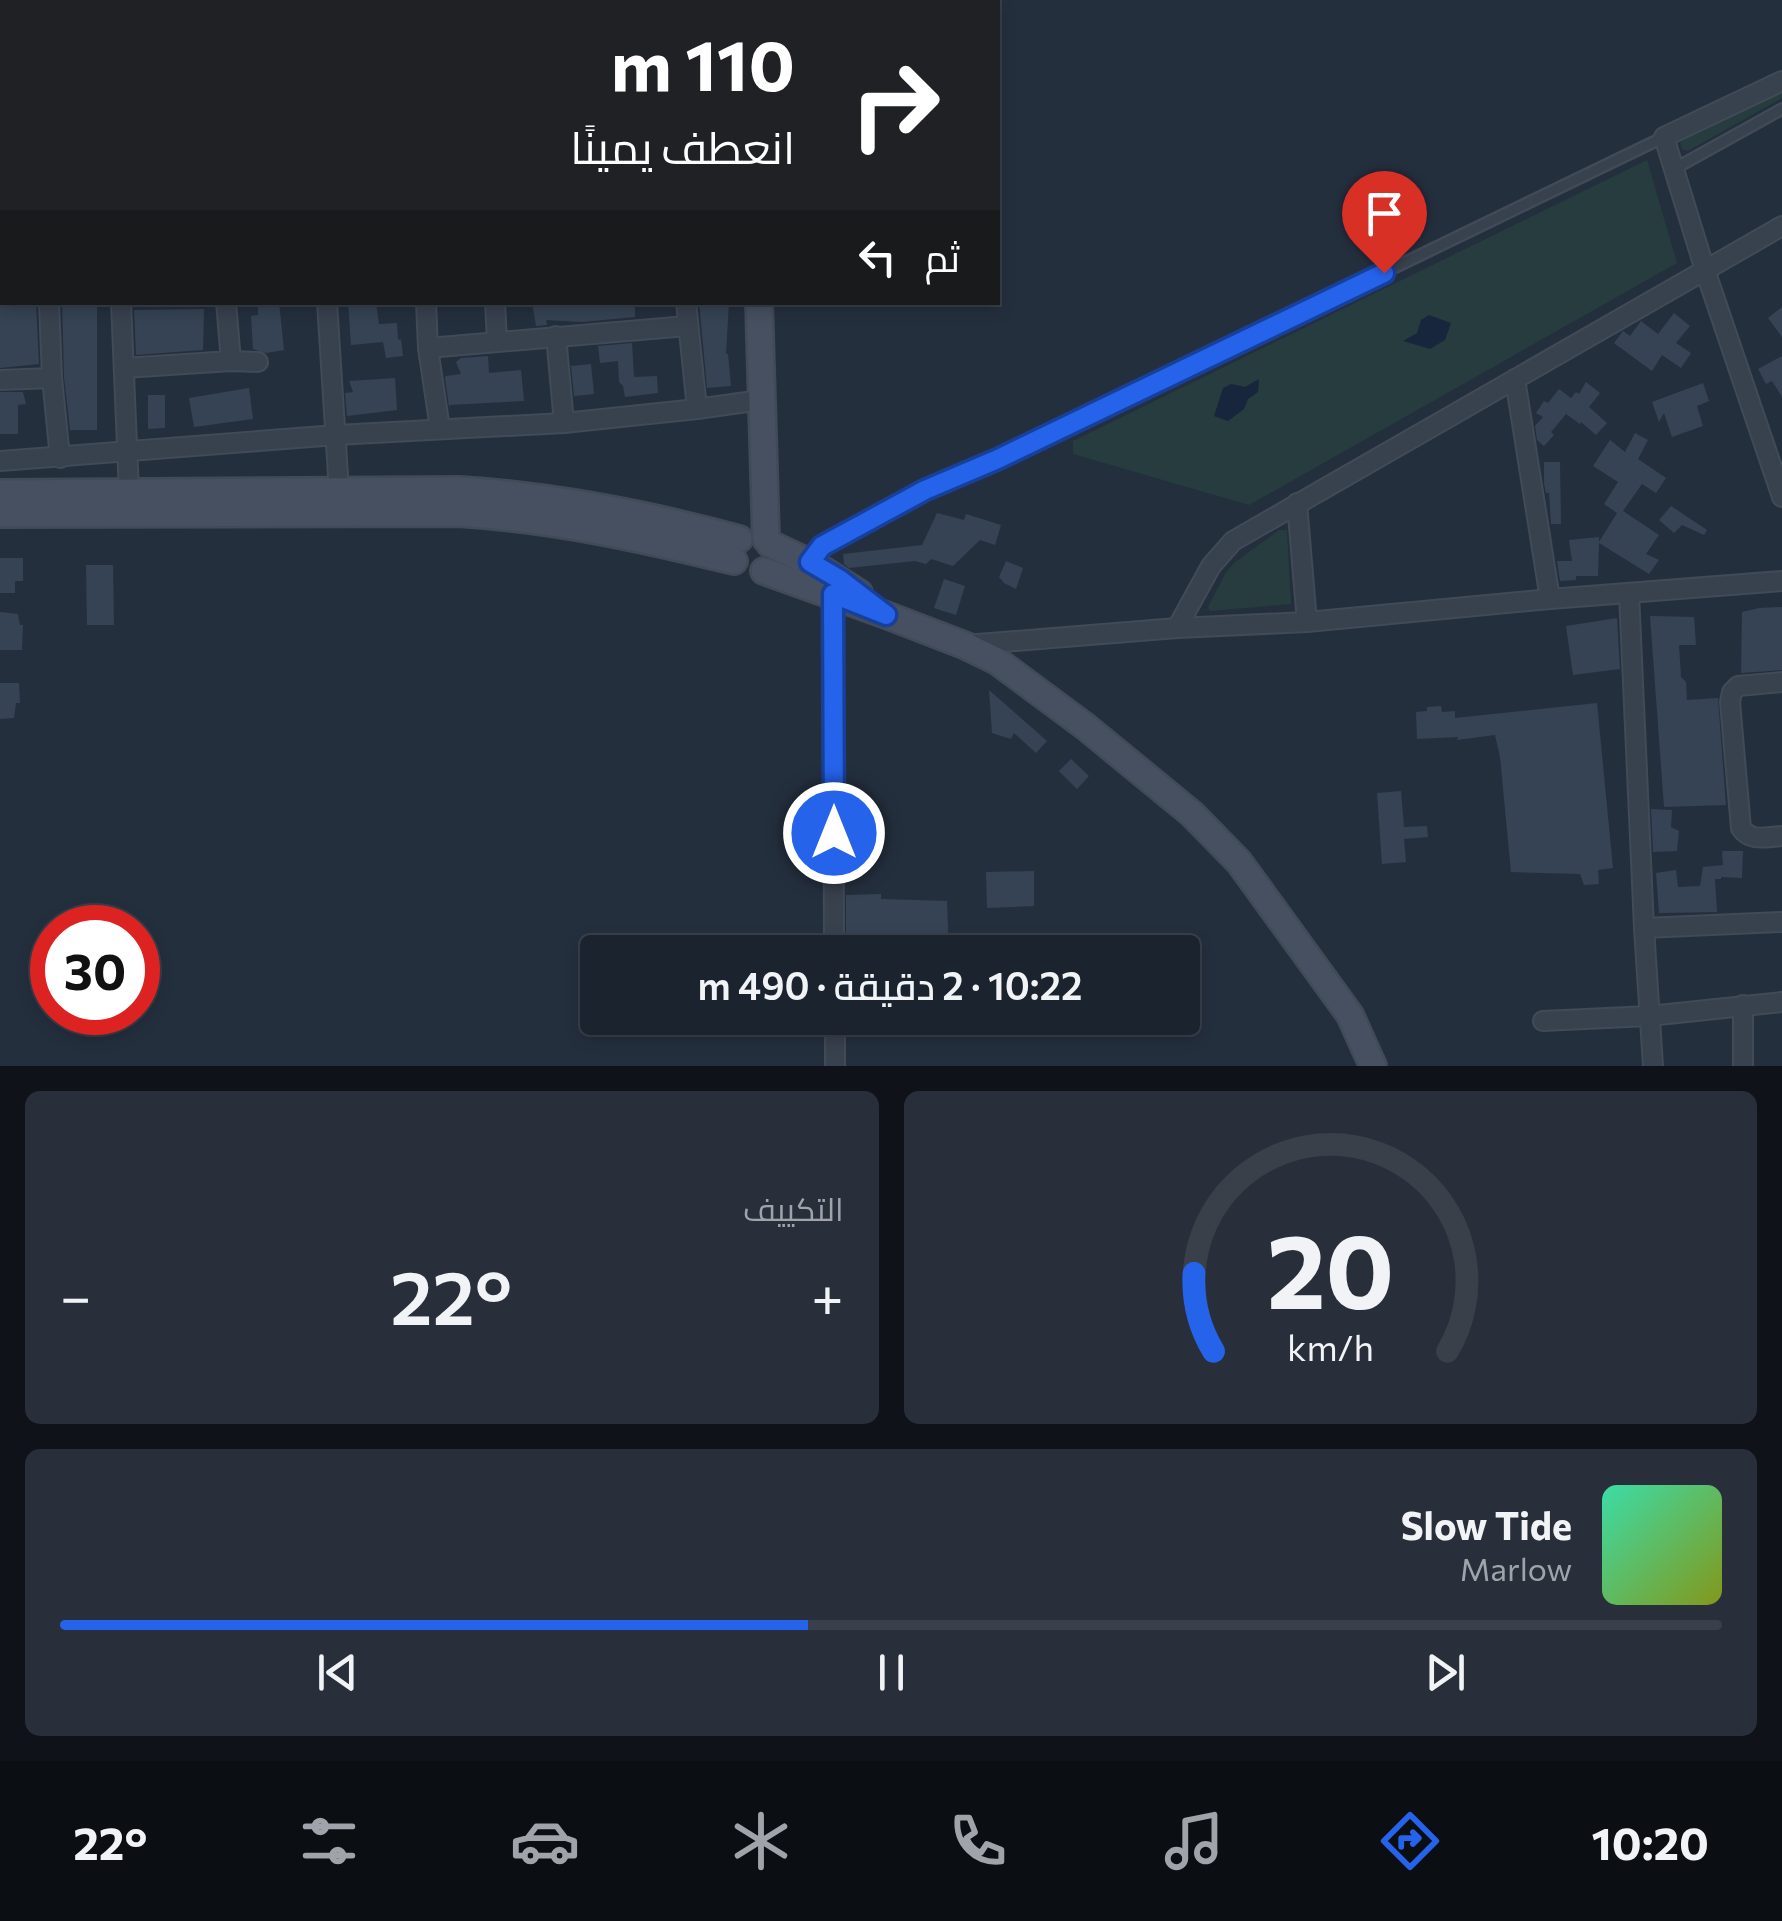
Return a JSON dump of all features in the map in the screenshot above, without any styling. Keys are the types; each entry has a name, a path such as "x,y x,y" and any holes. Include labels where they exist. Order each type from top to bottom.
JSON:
{"main road":[{"path":"759,305 762,429 749,514 750,544 741,571 752,574 764,570 964,645 997,661 1086,727 1192,814 1239,862 1350,1015 1373,1066"},
{"path":"0,493 459,490 526,496 608,508 810,562 886,615"},
{"path":"0,514 475,514 750,544"}],"street":[{"path":"1781,490 1664,138 1782,81"},
{"path":"1177,628 1211,566 1232,540 1782,226"},
{"path":"48,305 60,458"},
{"path":"121,305 130,492"},
{"path":"226,305 230,361"},
{"path":"328,305 339,491"},
{"path":"426,305 440,429"},
{"path":"495,305 497,342"},
{"path":"686,305 697,409"},
{"path":"428,348 687,326"},
{"path":"556,336 564,423"},
{"path":"124,368 258,362"},
{"path":"0,380 52,378"},
{"path":"1515,378 1550,598"},
{"path":"0,461 336,435 564,423 761,400"},
{"path":"810,562 822,546 925,490 998,459"},
{"path":"1297,504 1308,622"},
{"path":"964,645 1308,622 1550,598 1782,581"},
{"path":"1629,593 1653,1066"},
{"path":"833,594 834,935"},
{"path":"1782,682 1738,686 1730,702 1741,828 1752,838 1782,836"},
{"path":"1644,928 1782,922"},
{"path":"1542,1022 1782,1002"},
{"path":"1743,1005 1743,1066"},
{"path":"834,1035 835,1066"}],"lane":[{"path":"1674,170 1782,109"},
{"path":"998,459 1664,138"}],"green space":[{"path":"1782,92 1782,98 1688,151 1682,150 1683,140"},
{"path":"1647,160 1677,263 1249,505 1073,454 1073,441"},
{"path":"1279,530 1287,530 1291,604 1210,611 1208,607 1234,563"}],"water":[{"path":"1429,315 1451,323 1445,340 1430,349 1403,341 1417,333 1421,320"},
{"path":"1259,379 1258,392 1248,399 1244,409 1228,421 1214,416 1223,388 1231,384 1245,387"}],"building":[{"path":"0,305 36,305 39,364 0,368"},
{"path":"62,305 97,305 97,430 70,430"},
{"path":"258,305 279,305 284,350 266,353 253,349 251,316 258,315"},
{"path":"348,305 376,305 379,324 397,323 403,356 386,358 383,342 351,345"},
{"path":"532,305 635,305 635,317 582,322 546,320 547,325 536,326"},
{"path":"699,305 729,305 726,354 731,386 707,388"},
{"path":"1782,307 1782,337 1768,318"},
{"path":"204,309 203,350 136,355 134,310"},
{"path":"1674,313 1690,326 1676,343 1691,353 1681,368 1662,355 1652,371 1614,343 1623,331 1630,336 1641,321 1658,334"},
{"path":"632,343 634,377 657,376 658,393 625,397 619,382 618,361 600,363 598,346"},
{"path":"488,356 489,373 521,370 524,401 449,407 445,378 461,374 456,362 461,358"},
{"path":"1782,356 1782,397 1772,381 1766,384 1758,369"},
{"path":"591,364 594,394 574,396 571,366"},
{"path":"395,378 397,410 347,416 345,393 353,392 349,381"},
{"path":"1586,382 1600,393 1589,407 1607,423 1596,435 1566,414 1544,446 1537,440 1535,426 1543,417 1536,413 1559,389 1571,398 1576,392 1579,394"},
{"path":"1703,383 1709,401 1697,406 1703,426 1672,437 1664,413 1659,422 1652,402"},
{"path":"249,388 253,419 194,427 189,398"},
{"path":"0,392 23,392 26,404 18,405 18,434 0,434"},
{"path":"148,395 165,395 165,428 148,429"},
{"path":"1635,433 1648,440 1638,459 1666,478 1656,493 1642,484 1623,511 1659,535 1646,554 1659,560 1649,574 1599,543 1598,576 1560,581 1557,561 1572,561 1569,540 1599,537 1599,542 1617,513 1604,504 1618,482 1593,466 1610,440 1625,452"},
{"path":"1544,462 1560,462 1561,524 1551,524"},
{"path":"1671,506 1707,530 1704,535 1682,525 1674,533 1659,520"},
{"path":"937,513 964,520 966,514 1001,525 995,545 980,540 953,566 931,559 926,564 915,561 849,568 844,564 843,554 922,545"},
{"path":"0,558 23,558 23,581 15,581 15,593 0,593"},
{"path":"1006,561 1023,568 1016,589 999,577"},
{"path":"86,565 113,565 114,625 87,625"},
{"path":"944,579 965,586 956,615 934,608"},
{"path":"1782,607 1782,670 1741,673 1742,612"},
{"path":"0,612 18,614 23,625 22,650 0,650"},
{"path":"1650,616 1694,617 1696,645 1679,645 1681,677 1686,682 1687,700 1718,698 1726,805 1664,807"},
{"path":"1617,618 1620,669 1573,675 1566,626"},
{"path":"0,683 19,683 20,703 16,703 14,718 0,719"},
{"path":"989,690 1047,741 1036,753 1014,733 1011,739 992,733"},
{"path":"1597,703 1613,868 1598,870 1599,884 1584,885 1580,874 1511,872 1495,735 1457,740 1458,737 1417,739 1416,712 1441,706 1442,712 1455,711 1455,718"},
{"path":"1071,759 1089,776 1077,789 1059,771"},
{"path":"1401,791 1404,827 1427,826 1428,837 1404,839 1406,862 1382,864 1377,793"},
{"path":"1651,809 1672,810 1671,827 1679,831 1677,851 1653,852"},
{"path":"1722,851 1743,851 1742,878 1715,879 1717,912 1659,913 1656,873 1676,870 1678,887 1700,886 1703,867 1723,865"},
{"path":"1034,871 1034,906 987,908 986,872"},
{"path":"881,894 881,899 947,901 948,935 846,935 846,895"}],"route":[{"path":"834,833 833,594 886,615 810,562 822,546 925,490 998,459 1384,273"}]}
